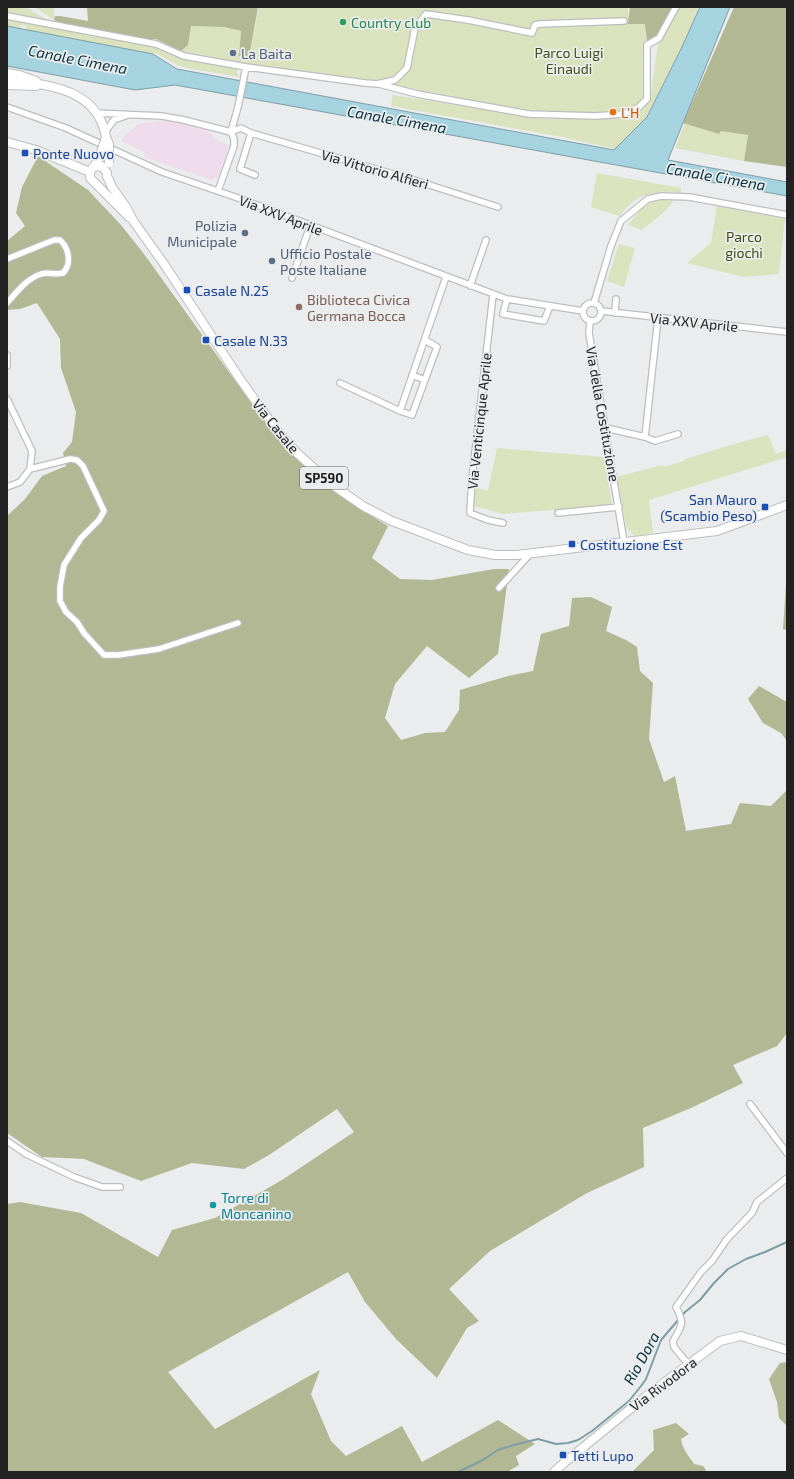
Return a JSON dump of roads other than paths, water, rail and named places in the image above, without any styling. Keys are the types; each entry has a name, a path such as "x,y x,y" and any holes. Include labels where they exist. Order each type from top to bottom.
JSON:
{"main road":[{"path":"7,73 19,75 48,86 73,93 86,102 96,113 109,144 107,174 102,183 96,183"},
{"path":"7,79 48,86"},
{"path":"7,85 48,86"},
{"path":"92,169 98,160 106,135"},
{"path":"7,142 92,169 102,166 107,174"},
{"name":"SP590","path":"92,169 91,180 96,183 134,222"},
{"name":"SP590","path":"107,174 112,187 126,207 134,222"},
{"name":"Via Casale","path":"134,222 164,264 240,379 275,428 296,452 330,483 363,506 392,521 461,548 494,555 531,553 717,531 787,505"},
{"name":"Via Rivodora","path":"554,1472 646,1397 720,1341 741,1336 787,1350"}],"street":[{"path":"7,16 156,44 184,56 246,67 377,84 417,94 529,114 595,116 624,114 639,107 647,99 647,45 659,38 676,7"},
{"path":"377,84 395,80 407,68 415,28 426,14 468,20 532,33 535,25 540,24 624,21"},
{"path":"218,191 234,146 234,139 230,132 240,101 246,67"},
{"name":"Via XXV Aprile","path":"7,107 66,128 162,172 218,191 470,286 507,299 583,311"},
{"name":"Via Vittorio Alfieri","path":"96,113 162,116 230,132 241,128 498,206"},
{"name":"Via Vittorio Alfieri","path":"106,135 114,120 131,115"},
{"path":"251,132 240,169 255,174"},
{"path":"594,302 611,246 621,221 648,199 661,196 689,197 787,215"},
{"path":"292,278 310,226"},
{"path":"7,259 54,240 60,240 63,243 67,248 68,256 68,265 63,273 42,273 23,285 7,303"},
{"path":"470,286 486,240"},
{"path":"400,411 446,277"},
{"name":"Via Venticinque Aprile","path":"493,294 472,478 470,513 488,520 503,523"},
{"path":"507,299 503,314 544,321 550,306"},
{"path":"615,313 616,299"},
{"path":"594,302 602,311 598,319 590,321 584,316 583,311 586,305 594,302"},
{"name":"Via XXV Aprile","path":"602,311 787,332"},
{"path":"645,437 658,318"},
{"name":"Via della Costituzione","path":"590,321 589,333 624,542"},
{"path":"340,383 400,411 412,415 437,347 425,340"},
{"path":"7,355 7,366"},
{"path":"412,375 425,380"},
{"path":"7,399 32,451 30,469 20,482 7,487"},
{"path":"606,428 645,437 655,441 668,440 678,434"},
{"path":"30,469 70,459 76,460 83,466 104,511 99,520 92,525 81,538 64,565 60,587 60,601 66,612 77,622 84,633 104,655 118,655 159,648 238,623"},
{"path":"558,513 619,507"},
{"path":"499,588 531,553"},
{"path":"750,1104 787,1153"},
{"path":"7,1141 26,1154 74,1177 102,1188 120,1187"},
{"path":"689,1365 674,1346 673,1341 682,1326 676,1306 701,1272 712,1261 727,1239 752,1213 757,1202 787,1178"}],"water":[{"name":"Canale Cimena","path":"700,7 730,7 668,160 787,182 787,196 175,85 135,90 7,66 7,26 153,54 177,69 614,150 647,117"}],"waterway":[{"name":"Rio Dora","path":"458,1472 481,1461 498,1450 514,1445 538,1439 556,1444 568,1443 578,1440 592,1431 629,1401 646,1379 661,1340 685,1312 700,1300 728,1269 746,1259 787,1242"}],"place":[{"name":"Country club","path":"343,22"},
{"name":"La Baita","path":"233,53"},
{"name":"L'H","path":"613,112"},
{"name":"Ponte Nuovo","path":"25,153"},
{"name":"Polizia Municipale","path":"245,233"},
{"name":"Ufficio Postale Poste Italiane","path":"272,261"},
{"name":"Casale N.25","path":"187,290"},
{"name":"Biblioteca Civica Germana Bocca","path":"299,307"},
{"name":"Casale N.33","path":"206,340"},
{"name":"San Mauro (Scambio Peso)","path":"765,507"},
{"name":"Costituzione Est","path":"572,544"},
{"name":"Torre di Moncanino","path":"213,1205"},
{"name":"Tetti Lupo","path":"563,1455"}],"park label":[{"name":"Parco Luigi Einaudi","path":"569,60"},
{"name":"Parco giochi","path":"744,244"}]}
